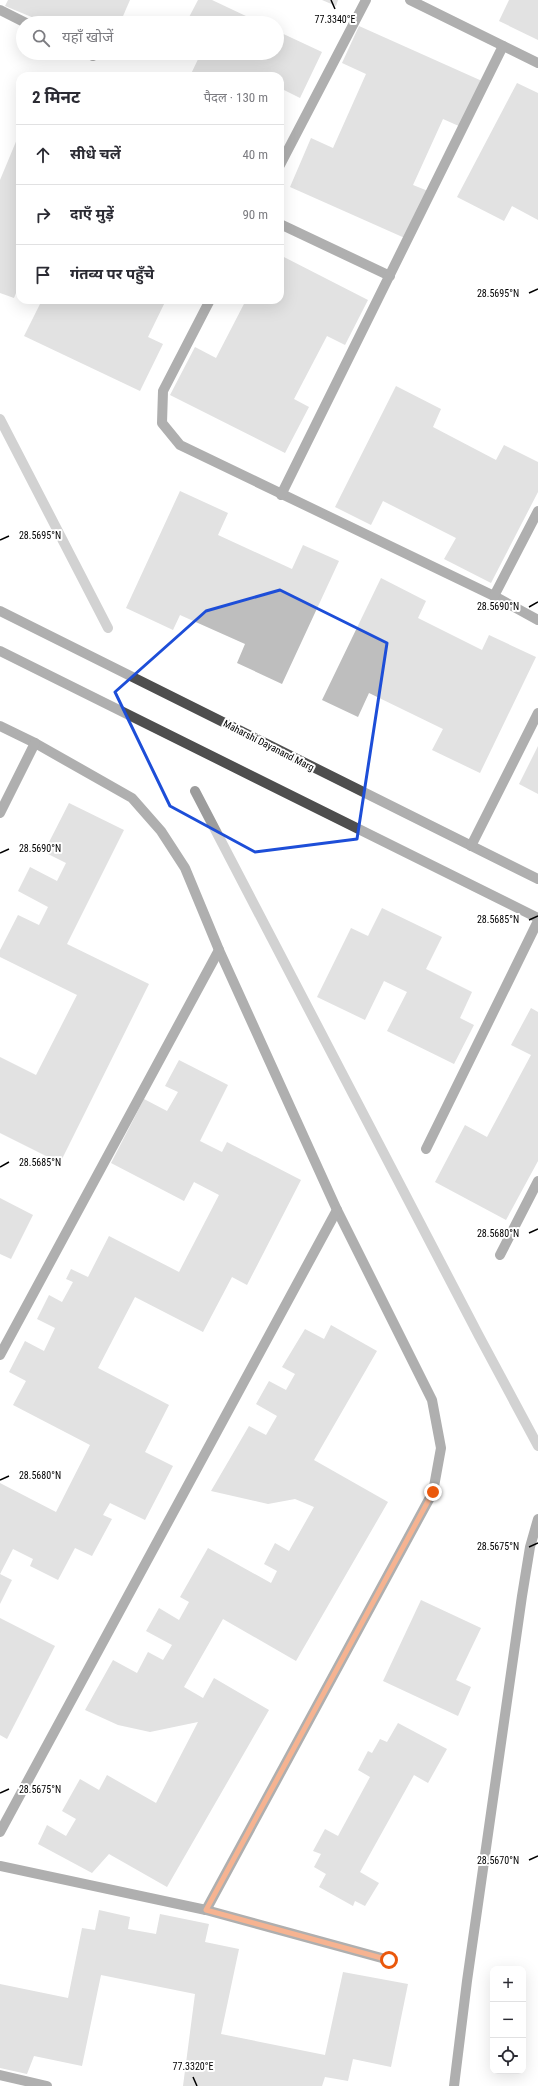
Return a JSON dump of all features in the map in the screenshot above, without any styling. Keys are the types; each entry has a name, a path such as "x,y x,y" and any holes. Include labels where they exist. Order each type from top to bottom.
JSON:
{"street":[{"path":"284,157 366,0"},
{"path":"410,0 538,63"},
{"path":"0,10 16,18"},
{"path":"281,495 504,46"},
{"path":"284,226 390,276"},
{"path":"208,304 162,391 162,423 180,445 281,495 494,596 538,620"},
{"path":"494,596 538,511"},
{"name":"Maharshi Dayanand Marg","path":"0,611 538,879"},
{"path":"0,651 538,920 426,1149"},
{"path":"471,846 538,713"},
{"path":"0,726 35,743 132,798 162,830 184,868 219,950 337,1210 432,1400 441,1448 433,1492 206,1910"},
{"path":"0,813 35,743"},
{"path":"0,1355 219,950"},
{"path":"500,1255 538,1181"},
{"path":"0,1832 337,1210"},
{"path":"454,2086 467,1981 521,1604 530,1547 538,1519"},
{"path":"0,1866 206,1910 389,1960"},
{"path":"0,2075 47,2086"}],"highlighted area":[{"path":"280,590 387,643 357,839 255,852 170,806 115,692 206,611"}],"building":[{"path":"8,0 130,0 123,16 29,16 5,6"},
{"path":"198,0 212,0 246,16 190,16"},
{"path":"322,0 338,0 336,6"},
{"path":"509,0 538,0 538,40 499,21"},
{"path":"359,26 482,81 461,127 443,119 413,185 428,191 407,239 290,187 311,138 333,148 366,74 342,63"},
{"path":"284,34 322,52 300,98 284,90 284,72 192,72 198,60 284,60"},
{"path":"517,83 538,93 538,220 512,206 504,221 457,197"},
{"path":"16,142 16,293 14,298 0,293 0,180"},
{"path":"284,257 368,300 345,345 327,336 294,399 309,407 285,453 170,395 195,347 216,358 244,304 284,304"},
{"path":"40,304 164,304 148,337 163,344 140,391 24,336"},
{"path":"396,386 441,409 433,427 496,460 504,445 538,462 538,492 491,583 444,559 456,538 383,501 371,525 335,507"},
{"path":"180,491 228,513 218,535 292,569 303,545 339,561 282,684 237,663 245,644 180,615 173,630 126,608"},
{"path":"381,578 426,601 418,618 482,650 489,635 536,657 480,773 432,750 443,729 369,693 358,717 322,700"},
{"path":"538,746 538,794 519,784"},
{"path":"69,803 124,830 67,944 149,984 60,1163 0,1133 0,1057 36,1075 77,995 0,957 0,950 18,915 39,925 48,907 18,891 30,867 57,881 66,863 44,852"},
{"path":"382,908 442,937 426,969 472,992 460,1018 474,1025 454,1064 387,1031 407,992 384,981 365,1020 317,997 351,928 368,936"},
{"path":"531,1008 538,1012 538,1161 506,1220 435,1182 465,1125 487,1137 531,1055 511,1045"},
{"path":"179,1060 228,1085 200,1141 222,1152 227,1142 301,1180 247,1285 232,1277 203,1332 135,1297 98,1368 169,1405 145,1452 173,1466 145,1520 110,1503 103,1515 112,1519 92,1556 75,1548 58,1580 30,1566 33,1559 13,1549 0,1574 0,1483 56,1512 90,1445 13,1405 26,1381 9,1372 25,1341 44,1351 55,1328 37,1319 49,1295 62,1302 73,1282 66,1279 71,1269 88,1277 109,1236 179,1272 219,1195 194,1182 184,1201 111,1163 144,1099 167,1111 178,1092 165,1086"},
{"path":"0,1198 33,1215 11,1259 0,1254"},
{"path":"331,1325 377,1351 314,1460 388,1502 296,1661 223,1619 184,1687 203,1698 214,1678 269,1710 167,1887 109,1854 92,1873 38,1844 47,1825 66,1836 76,1819 62,1811 80,1779 99,1790 107,1775 156,1803 198,1722 150,1732 118,1725 85,1710 113,1660 137,1673 148,1652 163,1660 172,1645 146,1631 159,1608 179,1620 189,1602 180,1597 208,1548 271,1583 277,1571 264,1564 275,1543 289,1551 314,1507 295,1499 268,1504 211,1491 249,1426 266,1435 277,1416 256,1404 269,1381 286,1390 295,1374 282,1367 305,1329 324,1339"},
{"path":"0,1574 12,1580 0,1604"},
{"path":"421,1600 481,1628 456,1680 471,1687 458,1716 383,1681"},
{"path":"0,1618 55,1646 7,1739 0,1735"},
{"path":"398,1723 447,1749 428,1783 414,1775 360,1872 379,1883 365,1906 355,1901 353,1906 319,1887 326,1874 314,1867 321,1854 313,1851 325,1829 338,1836 370,1777 358,1770 368,1751 372,1753 380,1739 387,1742"},
{"path":"99,1910 130,1917 128,1929 156,1934 160,1914 209,1924 205,1942 239,1949 221,2034 325,2055 343,1972 408,1984 391,2067 353,2059 348,2081 325,2077 322,2086 183,2086 195,1994 101,1975 82,2066 34,2056 27,2074 0,2068 0,1984 68,1998 82,1928 95,1930"}],"waterway":[{"path":"0,419 108,628"},
{"path":"195,791 479,1336 538,1446"}],"route":[{"path":"389,1960 206,1910 433,1492"}]}
